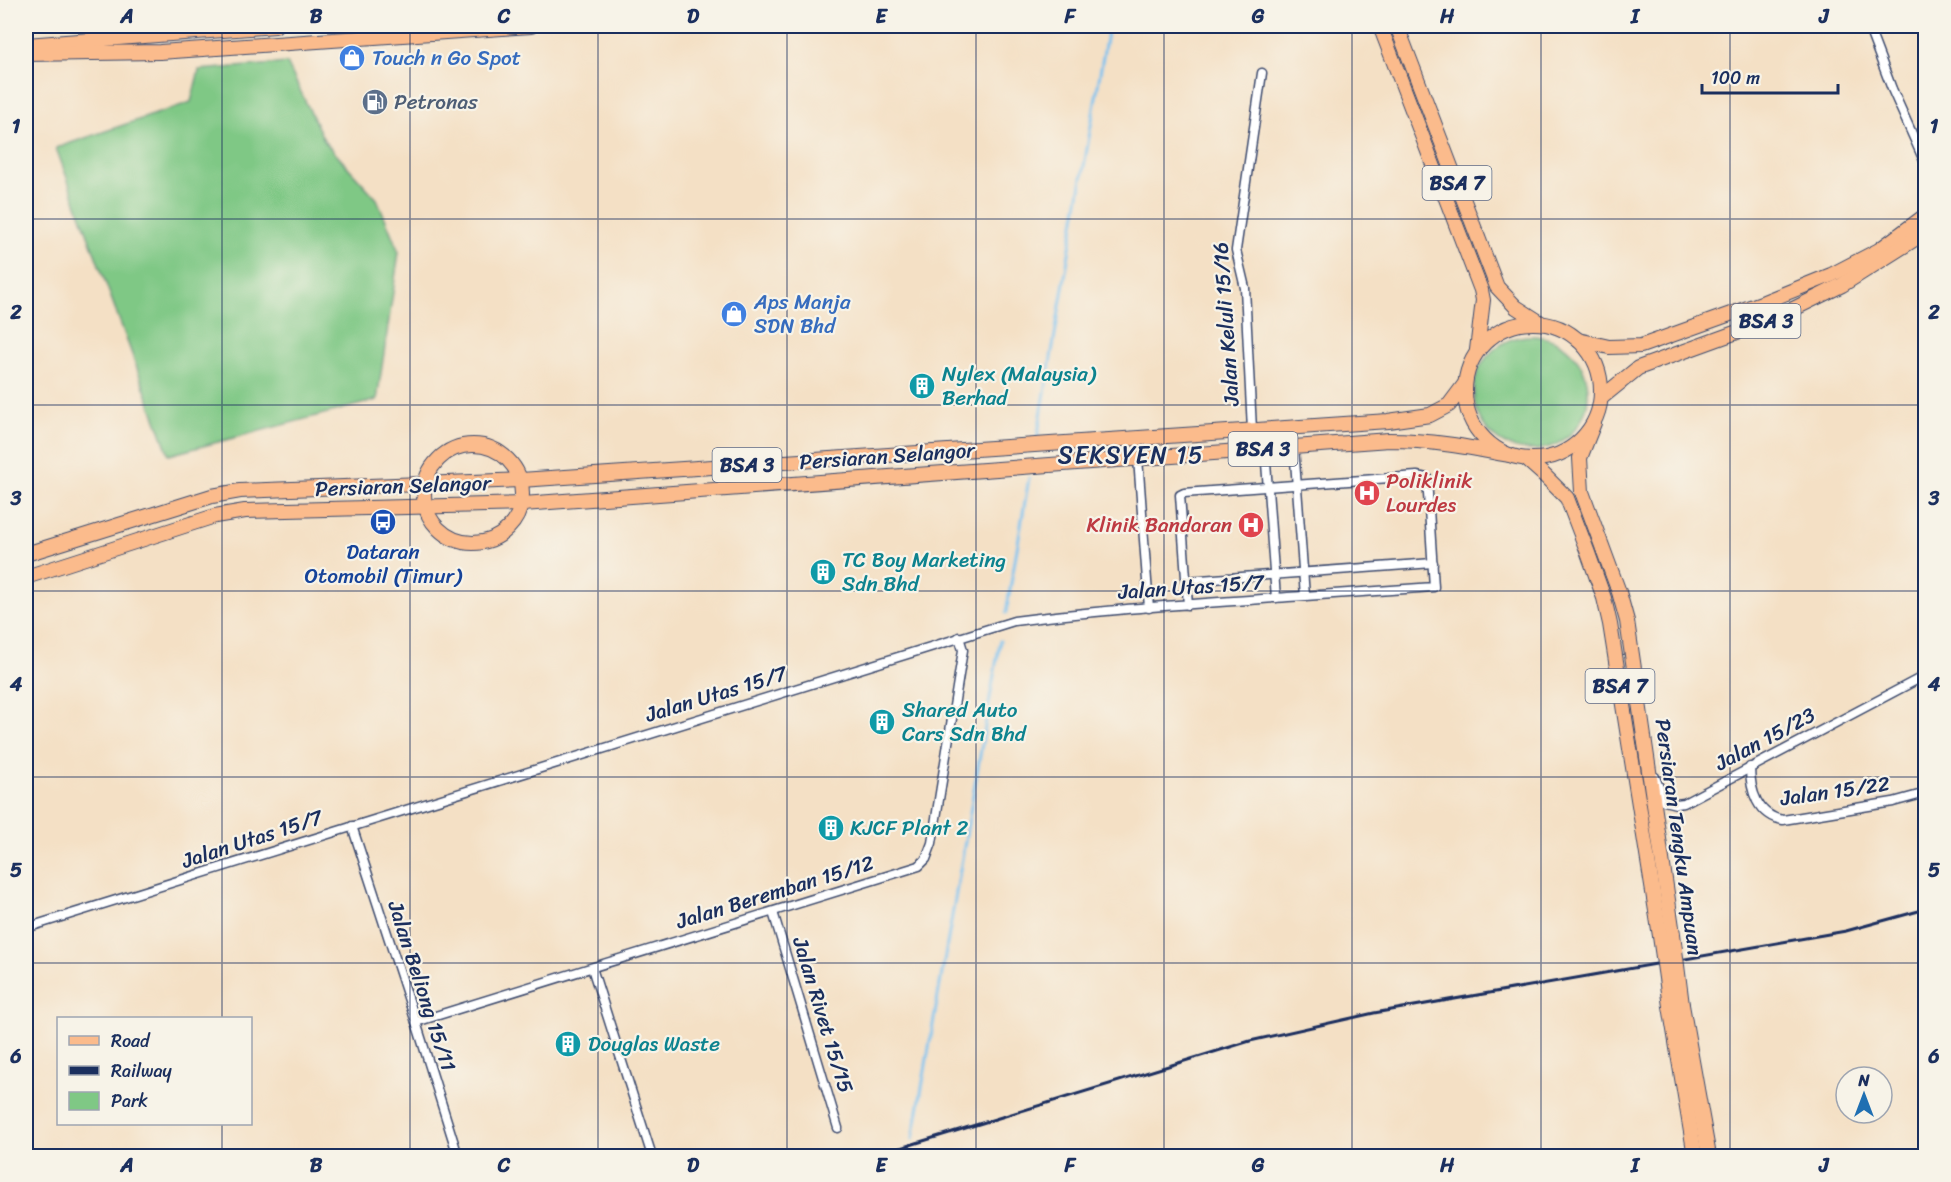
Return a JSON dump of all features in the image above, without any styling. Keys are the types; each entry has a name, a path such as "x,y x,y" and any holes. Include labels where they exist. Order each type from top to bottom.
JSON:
{"main road":[{"path":"26,45 275,26"},
{"path":"26,54 160,52 531,26"},
{"name":"BSA 7","path":"1380,26 1482,290 1483,300 1477,350"},
{"name":"BSA 7","path":"1397,26 1497,287 1516,307 1541,323"},
{"name":"BSA 3","path":"1578,340 1609,347 1641,346 1764,302 1831,275 1879,250 1925,213"},
{"name":"BSA 3","path":"1601,398 1638,368 1773,319 1842,285 1926,232"},
{"path":"1541,323 1554,326 1578,340 1592,356 1600,377 1601,398 1594,423 1584,437 1572,447 1558,455 1542,459 1526,459 1509,455 1492,447 1479,435 1470,420 1465,403 1464,385 1468,367 1477,350 1495,334 1517,324 1541,323"},
{"name":"Persiaran Selangor","path":"26,554 226,493 521,480 1388,421 1430,415 1449,405 1464,385"},
{"name":"Persiaran Tengku Ampuan","path":"1594,423 1580,458 1582,492 1619,592 1627,621 1646,754 1666,935 1695,1156"},
{"name":"Persiaran Selangor","path":"26,577 230,513 523,504 1389,440 1424,440 1509,455"},
{"path":"469,445 486,446 501,453 514,465 521,480 523,504 516,519 506,532 491,540 475,544 459,542 444,534 432,523 425,508 424,484 430,469 440,457 453,448 469,445"},
{"name":"Persiaran Tengku Ampuan","path":"1526,459 1567,498 1604,598 1666,935"},
{"name":"Persiaran Tengku Ampuan","path":"1676,1006 1709,1156"}],"street":[{"path":"1868,26 1892,89 1926,165"},
{"name":"Jalan Keluli 15/16","path":"1252,430 1245,288 1236,250 1262,73"},
{"path":"1294,447 1305,596"},
{"path":"1265,449 1276,598"},
{"path":"1138,458 1149,608"},
{"path":"1186,581 1433,563 1427,478 1417,476 1180,495 1186,581 1188,605"},
{"name":"Jalan Utas 15/7","path":"26,928 1014,621 1060,614 1434,587 1433,563"},
{"name":"Jalan Beremban 15/12","path":"416,1022 919,866 926,859 932,843 963,650 959,637"},
{"name":"Jalan 15/23","path":"1646,754 1665,801 1676,804 1684,803 1926,675"},
{"name":"Jalan 15/22","path":"1750,767 1750,780 1760,807 1767,815 1775,819 1783,820 1893,802 1926,793"},
{"name":"Jalan Beliong 15/11","path":"352,826 458,1156"},
{"name":"Jalan Rivet 15/15","path":"773,912 838,1128"},
{"path":"592,968 652,1156"}],"green space":[{"path":"287,63 325,142 377,199 399,252 377,400 169,455 56,148 191,102 199,70"},
{"path":"1531,336 1553,340 1563,345 1579,361 1584,371 1588,393 1584,415 1579,425 1563,441 1553,446 1531,450 1509,446 1499,441 1483,425 1478,415 1474,393 1478,371 1483,361 1499,345 1509,340"}],"waterway":[{"path":"1037,439 1108,27"},
{"path":"1006,613 1029,478"},
{"path":"913,1139 1000,641"}],"railway":[{"path":"874,1156 1250,1041 1374,1013 1846,931 1926,909"}],"place":[{"name":"Touch n Go Spot","path":"352,58"},
{"name":"Petronas","path":"375,102"},
{"name":"Aps Manja SDN Bhd","path":"734,314"},
{"name":"Nylex (Malaysia) Berhad","path":"922,386"},
{"name":"Poliklinik Lourdes","path":"1367,493"},
{"name":"Dataran Otomobil (Timur)","path":"383,522"},
{"name":"Klinik Bandaran","path":"1251,525"},
{"name":"TC Boy Marketing Sdn Bhd","path":"823,572"},
{"name":"Shared Auto Cars Sdn Bhd","path":"882,722"},
{"name":"KJCF Plant 2","path":"831,828"},
{"name":"Douglas Waste","path":"568,1044"}],"district":[{"name":"SEKSYEN 15","path":"1131,455"}]}
